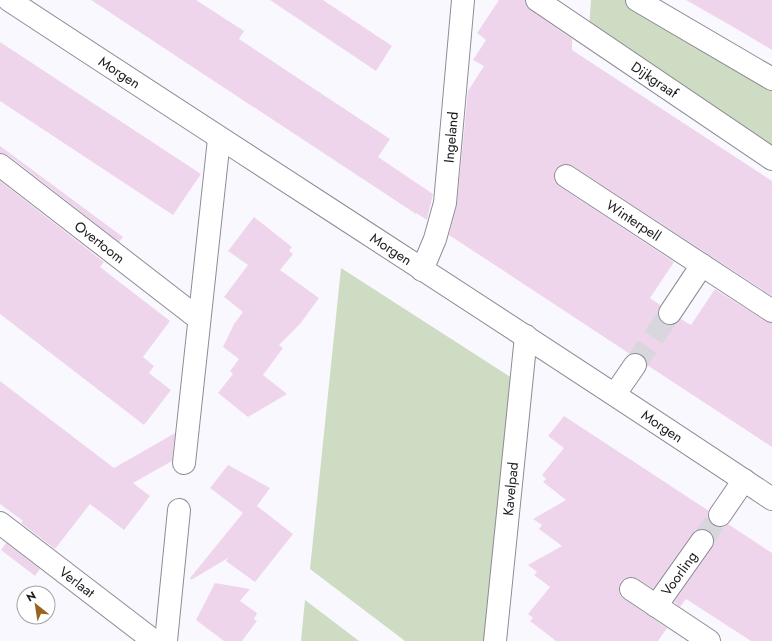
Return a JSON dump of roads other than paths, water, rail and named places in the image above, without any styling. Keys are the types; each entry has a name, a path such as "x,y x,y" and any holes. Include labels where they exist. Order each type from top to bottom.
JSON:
{"street":[{"name":"Morgen","path":"9,0 219,139 616,394 772,499"},
{"name":"Ingeland","path":"422,270 436,239 445,203 463,0"},
{"name":"Dijkgraaf","path":"537,0 772,159"},
{"path":"637,0 772,79"},
{"path":"184,463 219,139"},
{"name":"Overtoom","path":"0,165 199,319"},
{"name":"Winterpell","path":"566,176 772,311"},
{"path":"670,313 702,265"},
{"name":"Kavelpad","path":"495,641 526,336"},
{"path":"616,394 635,365"},
{"path":"720,515 744,480"},
{"path":"166,641 179,510"},
{"name":"Verlaat","path":"0,523 154,641"},
{"name":"Voorling","path":"656,606 702,541"},
{"name":"Voorling","path":"631,589 709,641"}],"tunnel":[{"path":"635,365 670,313"},
{"path":"702,541 720,515"}]}
